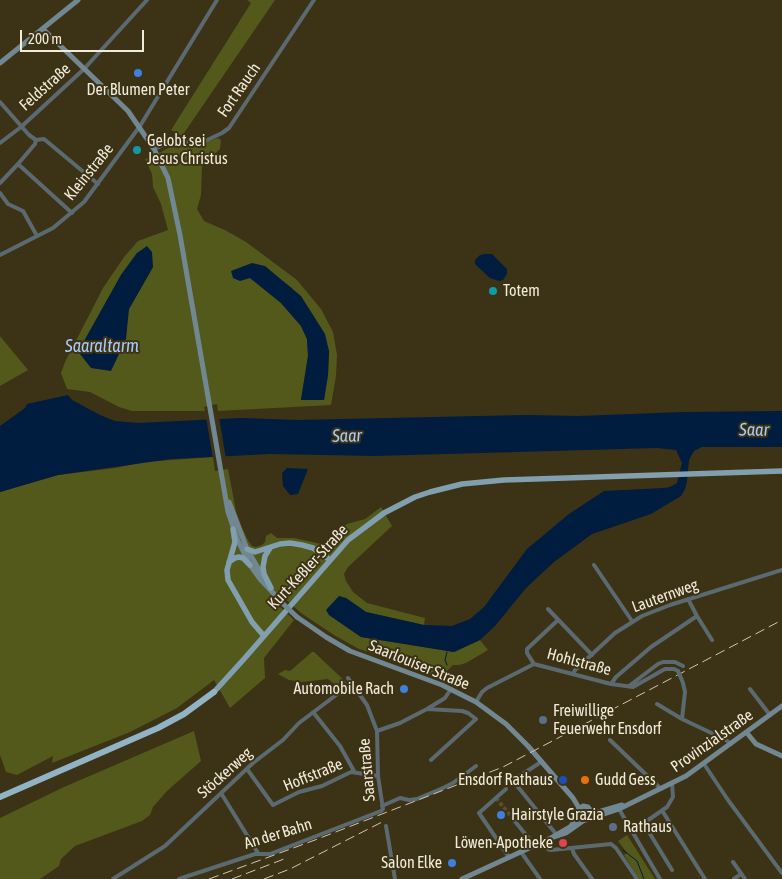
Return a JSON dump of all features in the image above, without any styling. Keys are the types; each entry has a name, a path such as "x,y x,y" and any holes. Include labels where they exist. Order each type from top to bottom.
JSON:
{"highway":[{"path":"0,797 158,728 184,714 214,692"}],"main road":[{"path":"0,63 78,0"},
{"path":"43,29 120,103 140,126 161,163 172,194 187,269 228,512 233,529 235,542 226,575 232,589 252,622 264,636"},
{"name":"Kurt-Keßler-Straße","path":"214,692 348,540 384,513 415,498 444,488 480,481 782,471"},
{"path":"224,487 247,549 277,597"},
{"path":"233,529 250,565"},
{"path":"247,549 255,552 290,543 312,548 330,560"},
{"path":"270,548 265,556 263,567 270,588"},
{"path":"228,564 234,558 244,558 277,597"},
{"name":"Saarlouiser Straße","path":"277,597 297,617 337,644 378,662 451,689 476,702 506,724 581,807"},
{"name":"Provinzialstraße","path":"590,818 619,810 672,784 704,764 782,706"},
{"path":"747,733 756,744 782,756"},
{"name":"Provinzialstraße","path":"591,811 602,812 641,798"},
{"path":"462,879 566,833 590,818 591,811 588,807 581,807 577,814 578,817 570,827 551,838"},
{"path":"578,817 584,821"}],"street":[{"name":"Feldstraße","path":"0,143 84,69 147,0"},
{"name":"Kleinstraße","path":"0,255 53,228 84,202 140,126 217,0"},
{"name":"Fort Rauch","path":"154,149 169,143 203,142 229,128 314,0"},
{"path":"0,102 20,127 36,140 44,139 98,184"},
{"path":"0,183 35,144 36,140"},
{"path":"18,164 72,213"},
{"path":"0,193 8,204 23,211 37,236"},
{"path":"594,565 632,621"},
{"name":"Lauternweg","path":"572,674 615,632 632,621 688,599 782,570"},
{"path":"688,599 712,640"},
{"path":"548,609 592,655"},
{"path":"611,684 616,677 651,647 697,616"},
{"path":"534,664 527,653 527,649 558,620"},
{"name":"Hohlstraße","path":"628,686 663,662 675,662 683,666"},
{"name":"Hohlstraße","path":"476,702 487,688 534,664 611,684 628,686 637,686 665,669 674,668 678,671 683,682 682,719"},
{"name":"Saarstraße","path":"348,678 367,705 377,731 378,776 382,807"},
{"name":"Stöckerweg","path":"113,879 165,846 221,793 283,740 299,723 352,683"},
{"path":"377,731 400,723 427,709 445,698 451,689"},
{"name":"Provinzialstraße","path":"750,689 770,716"},
{"path":"657,704 731,744"},
{"path":"427,709 462,711 476,719 431,760"},
{"path":"313,712 340,746 354,771"},
{"path":"610,740 661,789"},
{"path":"541,762 515,780 514,785 556,834"},
{"path":"704,764 739,816 782,872"},
{"name":"An der Bahn","path":"179,879 258,854 270,854 379,812 382,807 400,798 417,799 453,783 476,766"},
{"name":"Hoffstraße","path":"248,769 272,805 299,792 322,786 354,771 378,776"},
{"path":"631,832 667,807 673,796 672,784"},
{"path":"506,789 479,813 509,857"},
{"path":"221,793 258,854"},
{"path":"619,810 660,879"},
{"path":"662,812 705,879"},
{"path":"513,819 535,846"},
{"path":"644,824 672,870"},
{"path":"386,826 395,879"},
{"path":"543,842 551,850 611,844 616,848 636,879"},
{"path":"572,848 574,854 592,879"},
{"path":"521,852 540,879"},
{"path":"732,862 745,879"},
{"path":"734,879 741,874"}],"green space":[{"path":"247,0 275,0 182,136 171,130 251,3"},
{"path":"218,138 221,140 220,149 202,166 201,195 197,209 204,221 246,242 297,280 321,309 333,332 337,355 336,376 331,405 218,411 217,404 204,407 205,411 132,411 119,407 90,392 67,389 61,373 103,288 124,257 138,241 168,230 161,204 153,187 152,174 145,159 170,147 198,145","holes":["137,253 153,267 129,309 83,343 121,275","250,278 281,280 292,288 329,351 324,400 301,400 308,356 307,339 301,326 281,303"]},
{"path":"0,336 28,370 0,386"},
{"path":"213,457 215,471 228,469 236,511 242,528 252,546 262,545 265,542 266,536 271,533 277,538 294,538 326,545 347,524 365,519 381,507 392,526 348,567 344,574 346,581 353,592 367,603 425,618 424,625 366,612 346,598 329,615 361,637 454,652 480,640 488,650 466,663 453,665 440,678 436,677 408,663 359,649 301,613 281,595 275,602 294,620 264,658 265,678 230,708 214,680 177,708 130,732 52,763 53,756 17,775 6,772 0,755 0,492 58,475 115,468 145,462"},
{"path":"312,652 347,683 339,688 328,679 302,682 289,680 278,674 285,670 290,671"},
{"path":"194,731 201,761 167,791 153,807 150,815 142,821 75,846 61,859 59,866 40,879 0,879 0,818 64,787"},
{"path":"627,835 655,879 639,879 624,855 627,853 618,841"}],"water":[{"name":"Saaraltarm","path":"147,246 152,252 153,267 129,309 126,339 111,371 91,368 80,354 83,343 121,275 137,253"},
{"path":"492,254 507,269 507,274 503,280 499,281 490,278 475,264 475,260 480,255"},
{"path":"252,263 265,266 301,296 325,334 329,351 324,400 301,400 308,356 307,339 301,326 281,303 250,278 240,281 233,278 231,271"},
{"name":"Saar","path":"68,395 72,400 115,421 138,423 241,418 298,420 782,411 782,447 702,447 694,451 689,460 687,481 681,496 651,514 592,534 554,562 526,588 495,626 480,640 454,652 361,637 329,615 326,610 339,596 346,598 366,612 424,625 452,626 470,619 484,607 527,549 569,514 604,491 664,488 677,483 682,463 676,450 657,448 375,456 270,454 171,459 58,475 0,492 0,426 25,408 27,404"},
{"path":"287,468 308,469 298,494 290,495 283,486 282,473"}],"pier":[{"path":"206,417 219,417 226,459 213,459"}],"waterway":[{"path":"447,652 445,660 447,665"},
{"path":"623,850 637,861 644,879"}],"tunnel":[{"path":"496,798 513,819"}],"railway":[{"path":"209,879 503,767 782,620"},
{"path":"264,879 290,869 384,821"},
{"path":"232,879 284,859"}],"place":[{"name":"Der Blumen Peter","path":"138,73"},
{"name":"Gelobt sei Jesus Christus","path":"137,150"},
{"name":"Totem","path":"493,291"},
{"name":"Automobile Rach","path":"404,689"},
{"name":"Freiwillige Feuerwehr Ensdorf","path":"543,720"},
{"name":"Ensdorf Rathaus","path":"563,780"},
{"name":"Gudd Gess","path":"585,780"},
{"name":"Hairstyle Grazia","path":"501,815"},
{"name":"Rathaus","path":"613,827"},
{"name":"Löwen-Apotheke","path":"563,843"},
{"name":"Salon Elke","path":"452,863"}]}
